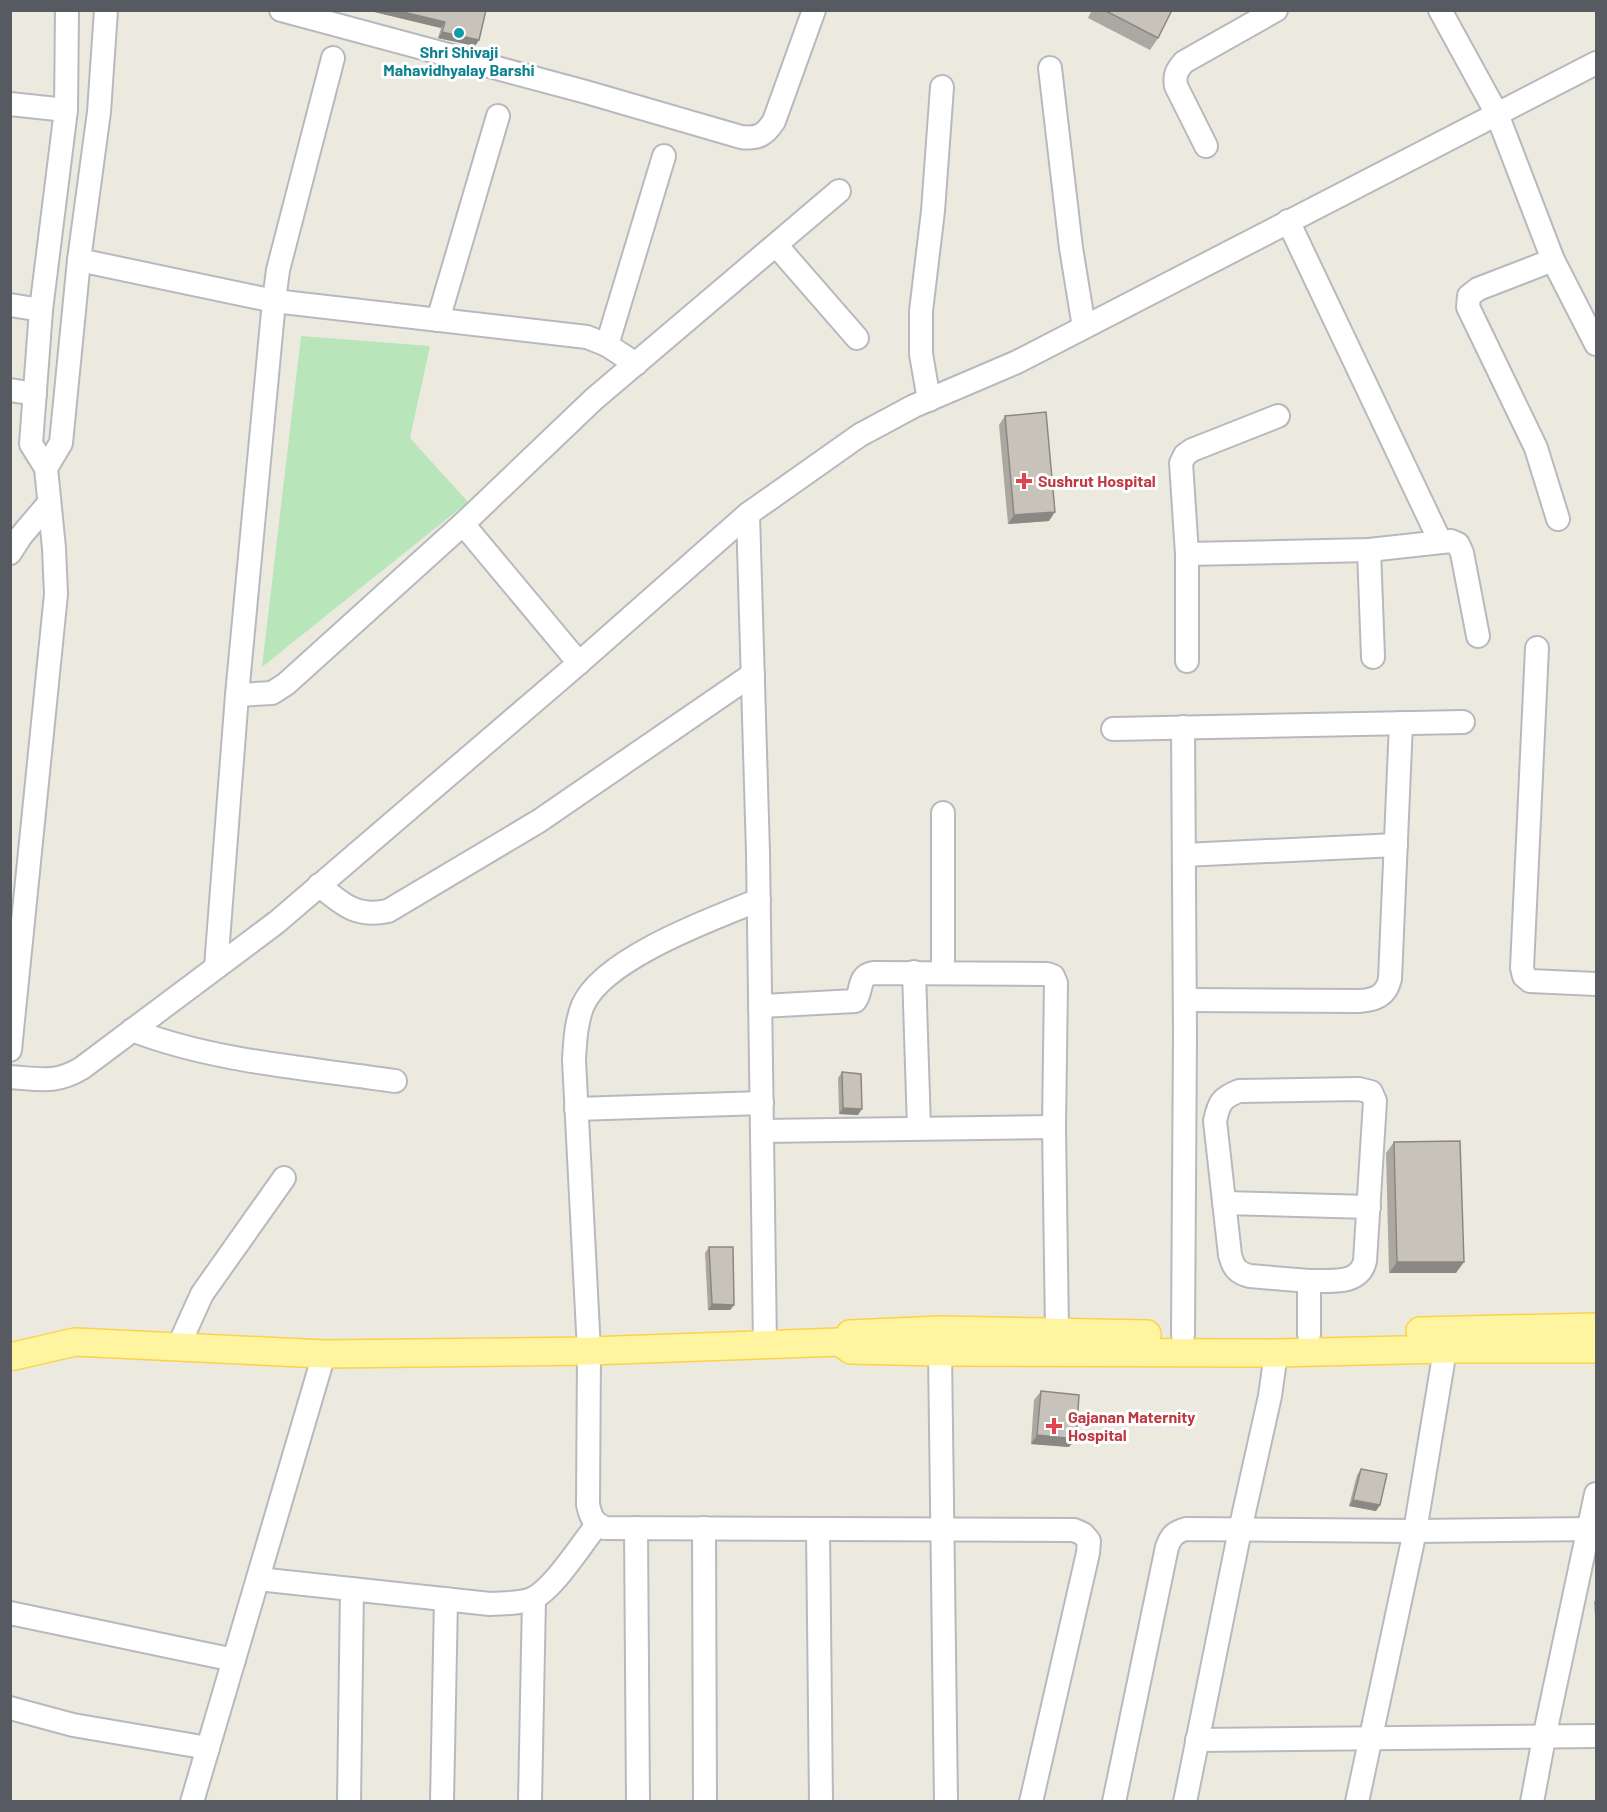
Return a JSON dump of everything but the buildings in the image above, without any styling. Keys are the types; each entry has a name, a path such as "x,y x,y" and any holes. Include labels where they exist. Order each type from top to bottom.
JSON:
{"main road":[{"path":"840,1342 851,1350 1276,1353 1596,1327"},
{"path":"10,1357 75,1342 324,1354 589,1351 840,1342 851,1333 940,1330 1183,1335 1309,1334 1596,1349"}],"street":[{"path":"10,1050 56,594 46,468 31,444 41,310 66,110 67,10"},
{"path":"46,468 61,443 79,260 99,112 106,10"},
{"path":"281,10 586,92 741,137 754,138 766,132 774,121 814,10"},
{"path":"1206,146 1176,86 1174,78 1177,70 1184,63 1276,10"},
{"path":"1440,10 1497,114 1553,260 1596,344"},
{"path":"216,967 237,695 274,301 278,270 333,58"},
{"path":"10,1077 51,1080 68,1077 277,922 579,663 748,514 860,435 929,400 1017,362 1596,63"},
{"path":"1050,68 1071,248 1084,327"},
{"path":"929,400 921,354 921,311 933,211 942,87"},
{"path":"10,104 66,110"},
{"path":"438,320 498,116"},
{"path":"607,345 664,156"},
{"path":"237,695 272,693 286,684 463,524 594,399 839,192"},
{"path":"1288,221 1440,541"},
{"path":"776,245 857,338"},
{"path":"79,260 274,301 587,337 607,345 636,364"},
{"path":"1553,260 1478,289 1469,296 1468,307 1536,448 1558,519"},
{"path":"10,305 41,310"},
{"path":"10,390 35,393"},
{"path":"1187,661 1187,554 1181,463 1185,455 1192,450 1278,416"},
{"path":"10,553 49,503"},
{"path":"748,514 759,900 765,1346"},
{"path":"463,524 579,663"},
{"path":"1187,554 1369,550 1451,541 1458,544 1462,552 1478,636"},
{"path":"1369,550 1373,657"},
{"path":"1537,648 1522,968 1524,976 1530,981 1596,984"},
{"path":"319,885 342,904 358,912 373,914 388,910 539,821 753,674"},
{"path":"1113,729 1463,722"},
{"path":"1185,1000 1359,1001 1381,996 1390,979 1401,723"},
{"path":"1183,727 1185,1000 1183,1335"},
{"path":"943,813 943,972"},
{"path":"1184,855 1396,845"},
{"path":"759,900 686,929 630,960 598,984 584,1005 576,1031 574,1060 589,1351 588,1505 591,1518 597,1525 606,1528 1074,1530 1083,1534 1089,1541 1031,1802"},
{"path":"914,972 919,1128"},
{"path":"760,1006 855,1001 862,979 866,974 943,972 1053,976 1056,983 1054,1127 1057,1331"},
{"path":"132,1030 198,1050 395,1081"},
{"path":"1359,1089 1371,1092 1375,1101 1369,1207 1363,1269 1356,1277 1347,1280 1309,1281 1241,1274 1233,1267 1230,1255 1224,1203 1215,1121 1218,1107 1226,1096 1239,1091 1359,1089"},
{"path":"576,1109 762,1103"},
{"path":"762,1131 1054,1127"},
{"path":"178,1347 202,1294 284,1178"},
{"path":"1224,1203 1369,1207"},
{"path":"1309,1281 1309,1334"},
{"path":"1357,1802 1415,1531 1447,1340"},
{"path":"940,1352 946,1802"},
{"path":"1185,1802 1240,1530 1270,1396 1276,1353"},
{"path":"192,1802 324,1354"},
{"path":"1532,1802 1544,1738 1593,1529 1596,1494"},
{"path":"258,1579 490,1604 518,1602 534,1598 553,1582 597,1525"},
{"path":"636,1528 638,1802"},
{"path":"704,1528 705,1802"},
{"path":"818,1529 821,1802"},
{"path":"1114,1802 1171,1538 1176,1532 1186,1529 1415,1531 1593,1529"},
{"path":"349,1802 352,1589"},
{"path":"530,1802 534,1598"},
{"path":"442,1802 446,1599"},
{"path":"10,1613 234,1659"},
{"path":"10,1708 73,1725 208,1748"},
{"path":"1197,1740 1596,1736"}],"green space":[{"path":"301,336 430,346 410,438 468,502 262,667"}],"place":[{"name":"Shri Shivaji Mahavidhyalay Barshi","path":"459,33"},
{"name":"Sushrut Hospital","path":"1024,481"},
{"name":"Gajanan Maternity Hospital","path":"1054,1426"}]}
